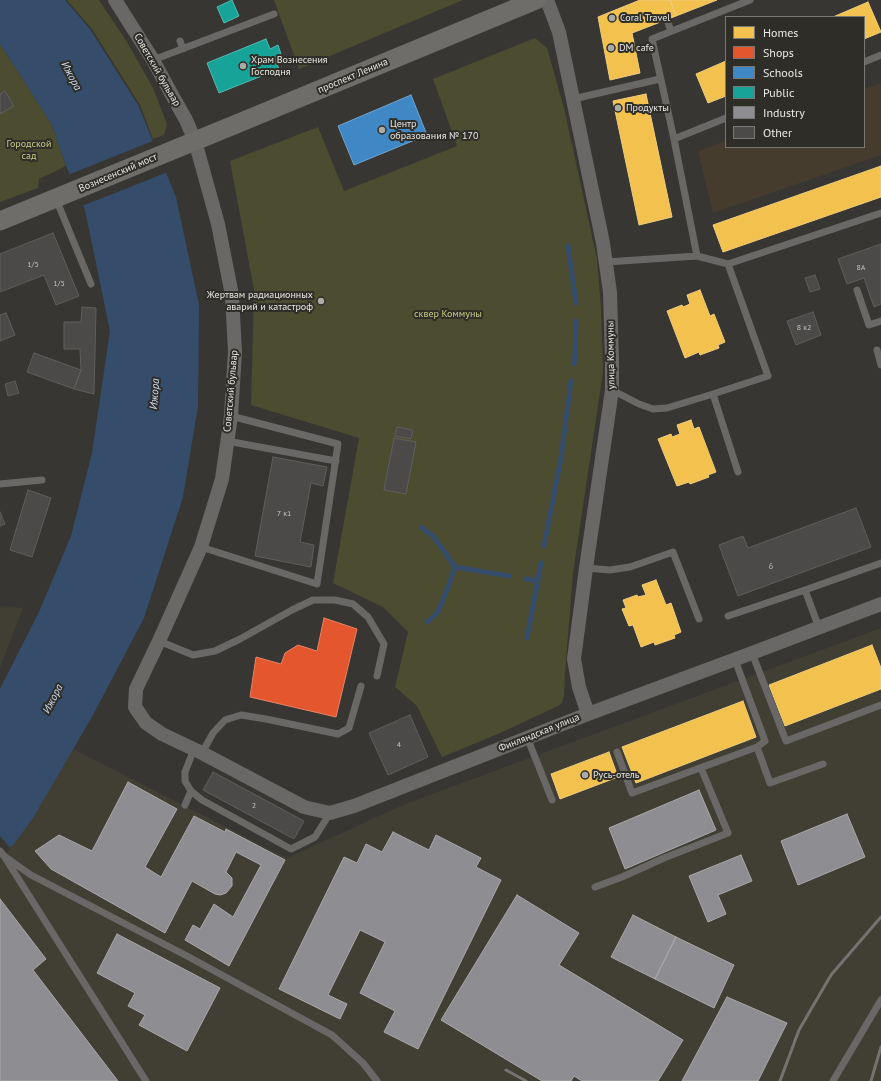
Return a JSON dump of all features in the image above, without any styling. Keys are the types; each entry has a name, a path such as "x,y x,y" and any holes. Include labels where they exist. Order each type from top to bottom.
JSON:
{"main road":[{"name":"проспект Ленина","path":"170,152 536,0"},
{"name":"Вознесенский мост","path":"61,196 170,152"},
{"path":"0,221 61,196"}],"street":[{"name":"Советский бульвар","path":"115,0 152,60 186,120 195,141 218,224 232,295 235,352 231,416 222,478 201,547 136,689 136,707 146,723 162,734 198,751"},
{"name":"улица Коммуны","path":"547,0 559,32 603,243 610,292 612,390 574,659 579,687 588,714"},
{"name":"Финляндская улица","path":"198,751 304,808 330,813 354,806 527,737 881,604"}],"lane":[{"path":"697,256 674,139 652,39 750,0"},
{"path":"152,60 274,14"},
{"path":"667,20 671,31"},
{"path":"180,41 183,49"},
{"path":"865,62 881,55"},
{"path":"572,100 660,79"},
{"path":"674,139 725,118"},
{"path":"61,196 91,284"},
{"path":"606,262 697,256 728,264 881,213"},
{"path":"612,390 639,404 653,409 667,408 768,376 728,264"},
{"path":"856,290 869,325 881,321"},
{"path":"877,350 881,365"},
{"path":"713,394 738,472"},
{"path":"201,547 317,584 338,444 231,416"},
{"path":"227,440 336,460"},
{"path":"0,484 42,480"},
{"path":"586,568 610,570 630,567 673,552 699,619"},
{"path":"728,616 806,590 881,562"},
{"path":"806,590 819,628"},
{"path":"158,641 192,655 215,651 313,600 335,600 353,604 368,617 384,644 377,676"},
{"path":"752,653 786,740 881,705"},
{"path":"617,752 632,793 757,747 765,741 735,660"},
{"path":"330,813 315,837 291,849 202,800 191,791 185,781 185,772 198,751 213,732 225,720 241,715 338,734 349,728 361,686"},
{"path":"527,737 552,800"},
{"path":"757,747 770,783 823,764"},
{"path":"595,887 622,877 664,858 728,834 701,768"},
{"path":"185,805 191,791"},
{"path":"2,853 146,1081"},
{"path":"2,853 31,875 187,956 332,1035 363,1063 377,1081"},
{"path":"833,1081 881,1000"}],"shaded area":[{"path":"881,83 881,155 713,213 698,151 725,141 725,148 865,148 865,89"},
{"path":"0,606 23,608 0,668"},
{"path":"881,628 881,1081 0,1081 0,712 287,858 405,804"}],"green space":[{"path":"67,0 99,0 127,42 153,88 167,124 164,135 153,139 140,105 92,29"},
{"path":"274,0 463,0 299,69"},
{"name":"сквер Коммуны","path":"535,38 547,48 564,108 597,259 601,307 603,372 573,573 564,696 562,703 558,706 498,734 442,757 417,706 395,687 408,632 383,607 333,583 359,438 251,405 254,290 230,161 318,127 344,191 457,146 433,79"},
{"name":"Городской сад","path":"0,44 52,125 66,166 39,179 38,188 0,202"}],"water":[{"name":"Ижора","path":"0,0 65,0 90,29 138,105 176,197 199,305 198,406 183,497 144,618 93,715 33,818 14,844 0,856 0,689 39,612 71,536 92,453 110,331 85,210 66,166 52,125 0,44"}],"pier":[{"path":"155,140 168,172 82,206 68,175"},
{"path":"0,836 11,849 0,858"}],"building: Homes":[{"path":"640,0 670,0 676,16 632,33 640,73 610,80 598,17"},
{"path":"670,0 717,0 676,16"},
{"path":"868,2 881,32 865,39 865,16 835,16"},
{"path":"725,61 725,96 708,103 696,74"},
{"path":"646,94 672,217 639,225 613,101"},
{"path":"881,166 881,197 723,252 713,225"},
{"path":"700,290 710,316 714,314 725,342 718,345 719,348 700,355 699,352 685,358 667,311 682,305 683,307 690,304 687,295"},
{"path":"691,420 694,429 699,427 716,472 708,475 709,477 690,484 689,482 677,486 658,439 671,434 672,437 680,434 677,425"},
{"path":"656,580 666,605 671,603 681,632 674,635 675,638 655,645 654,642 641,647 633,625 629,626 622,609 626,608 623,600 637,595 638,597 646,595 642,585"},
{"path":"872,645 881,668 881,689 785,726 769,685"},
{"path":"743,701 756,737 636,783 622,747"},
{"name":"Русь-отель","path":"609,752 618,777 560,799 551,774"}],"building: Shops":[{"path":"324,618 357,629 336,717 250,697 256,657 281,664 285,653 298,645 317,651"}],"building: Schools":[{"name":"Центр образования № 170","path":"411,95 427,135 354,165 338,126"}],"building: Public":[{"path":"232,0 239,16 224,23 217,7"},
{"name":"Храм Вознесения Господня","path":"266,39 270,49 278,45 282,57 275,60 279,69 219,93 207,63"}],"building: Industry":[{"path":"128,782 177,809 145,867 161,877 194,816 225,832 226,829 285,860 229,966 185,940 193,925 200,929 214,904 233,917 261,865 236,852 226,872 232,878 232,886 226,893 220,895 215,894 192,881 165,933 51,869 35,851 59,835 92,851"},
{"path":"699,790 716,830 625,869 609,828"},
{"path":"847,814 865,857 798,885 781,841"},
{"path":"393,832 429,850 436,835 481,858 476,867 501,880 418,1049 384,1032 395,1011 360,993 385,942 360,930 328,995 347,1004 340,1019 279,989 344,857 357,863 366,844 382,852"},
{"path":"741,855 752,881 718,895 726,914 708,922 689,876"},
{"path":"517,895 579,933 559,965 683,1040 658,1081 582,1081 574,1076 571,1081 542,1081 441,1020"},
{"path":"0,899 46,959 33,970 118,1081 0,1081"},
{"path":"633,915 676,937 655,979 611,957"},
{"path":"117,934 220,988 187,1051 139,1025 145,1015 128,1006 135,993 97,973"},
{"path":"676,937 734,965 714,1008 655,979"},
{"path":"727,997 787,1023 758,1081 682,1081"}],"building: Other":[{"path":"5,91 14,106 0,114 0,94"},
{"path":"53,233 79,296 56,305 44,275 0,292 0,254"},
{"path":"881,244 881,304 874,307 864,278 847,284 838,259"},
{"path":"815,275 820,289 810,292 805,278"},
{"path":"82,307 96,308 94,394 74,389 81,370 80,349 64,349 64,322 81,322"},
{"path":"813,312 821,335 796,345 787,321"},
{"path":"6,313 15,335 0,341 0,315"},
{"path":"34,353 81,370 74,389 27,372"},
{"path":"15,381 19,393 8,396 5,384"},
{"path":"397,427 413,430 411,439 395,436"},
{"path":"394,438 416,442 406,494 384,490"},
{"path":"273,457 327,467 323,486 311,483 300,542 314,545 311,567 255,556"},
{"path":"28,490 51,498 32,557 10,550"},
{"path":"856,508 871,547 738,596 719,545 743,536 748,548"},
{"path":"0,512 5,524 0,526"},
{"path":"410,715 428,757 388,775 369,733"},
{"path":"213,772 304,821 294,839 203,790"}],"waterway":[{"path":"568,246 576,303"},
{"path":"574,364 576,321"},
{"path":"544,546 561,458 571,381"},
{"path":"421,527 434,537 455,567 509,576"},
{"path":"527,638 541,563"},
{"path":"427,622 438,612 455,567"},
{"path":"526,579 538,581"}],"railway":[{"path":"780,1081 799,1030 831,975 881,917"},
{"path":"871,1081 881,1047"},
{"path":"506,1070 526,1081"}],"place":[{"name":"Coral Travel","path":"612,18"},
{"name":"DM cafe","path":"611,48"},
{"name":"Храм Вознесения Господня","path":"243,66"},
{"name":"Продукты","path":"618,108"},
{"name":"Центр образования № 170","path":"382,130"},
{"name":"Жертвам радиационных аварий и катастроф","path":"321,301"},
{"name":"Русь-отель","path":"585,775"}]}
